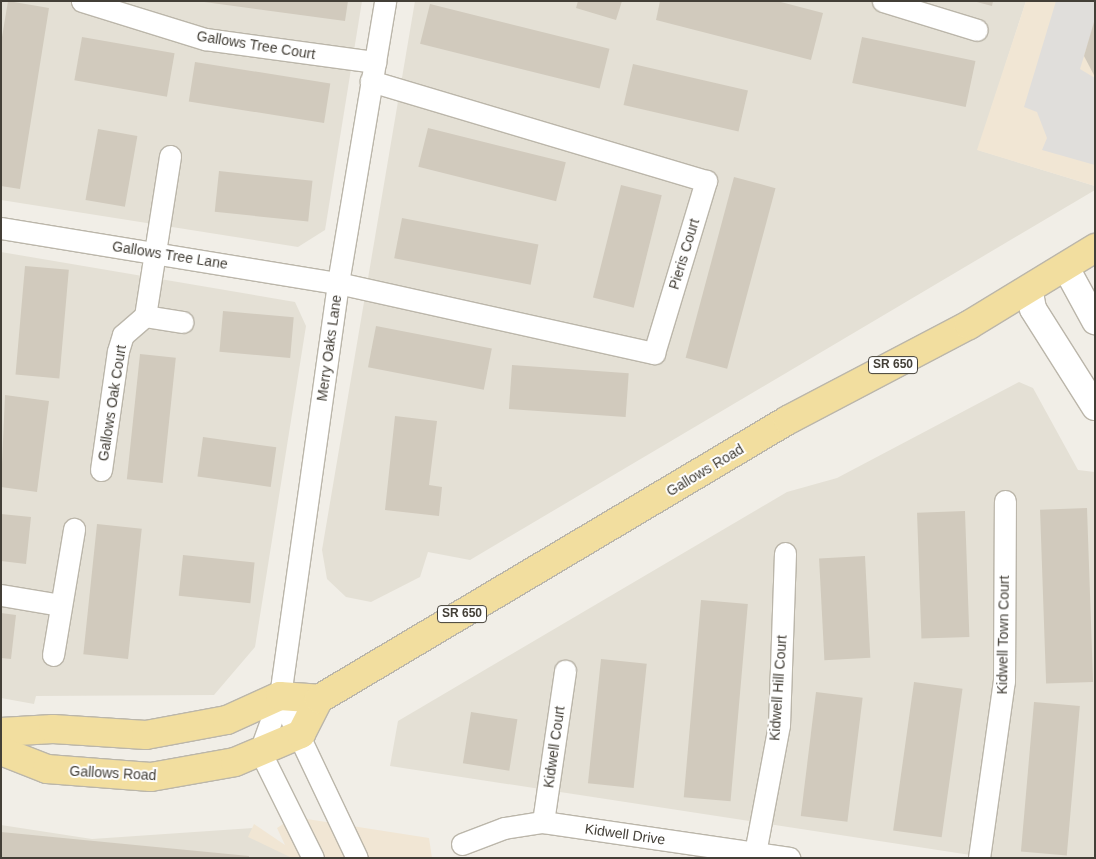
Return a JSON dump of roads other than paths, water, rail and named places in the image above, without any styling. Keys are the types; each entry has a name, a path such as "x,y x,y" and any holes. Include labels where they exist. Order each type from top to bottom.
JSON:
{"main road":[{"name":"Gallows Road","path":"318,699 788,420 969,325 1095,248"},
{"path":"1,732 53,729 146,735 183,731 249,713 280,696 318,699 301,734"},
{"name":"Gallows Road","path":"1,751 47,769 151,777 219,766 301,734"}],"street":[{"name":"Gallows Tree Court","path":"82,1 205,39 373,72"},
{"name":"Merry Oaks Lane","path":"260,751 280,696 338,283 385,1"},
{"path":"883,1 907,5 977,30"},
{"name":"Pieris Court","path":"338,283 654,352 706,181 373,72"},
{"path":"170,156 144,316 183,322"},
{"name":"Gallows Tree Lane","path":"1,228 338,283"},
{"path":"1065,266 1095,320"},
{"path":"1029,288 1033,309 1095,407"},
{"name":"Gallows Oak Court","path":"101,470 118,351 123,336 144,316"},
{"name":"Kidwell Town Court","path":"979,858 1004,680 1005,501"},
{"path":"53,655 74,529"},
{"name":"Kidwell Hill Court","path":"755,853 779,725 784,553"},
{"path":"1,595 61,605"},
{"name":"Kidwell Court","path":"543,822 565,671"},
{"path":"280,696 301,734 357,858"},
{"path":"260,751 313,858"},
{"name":"Kidwell Drive","path":"462,844 504,828 543,822 789,858"}]}
